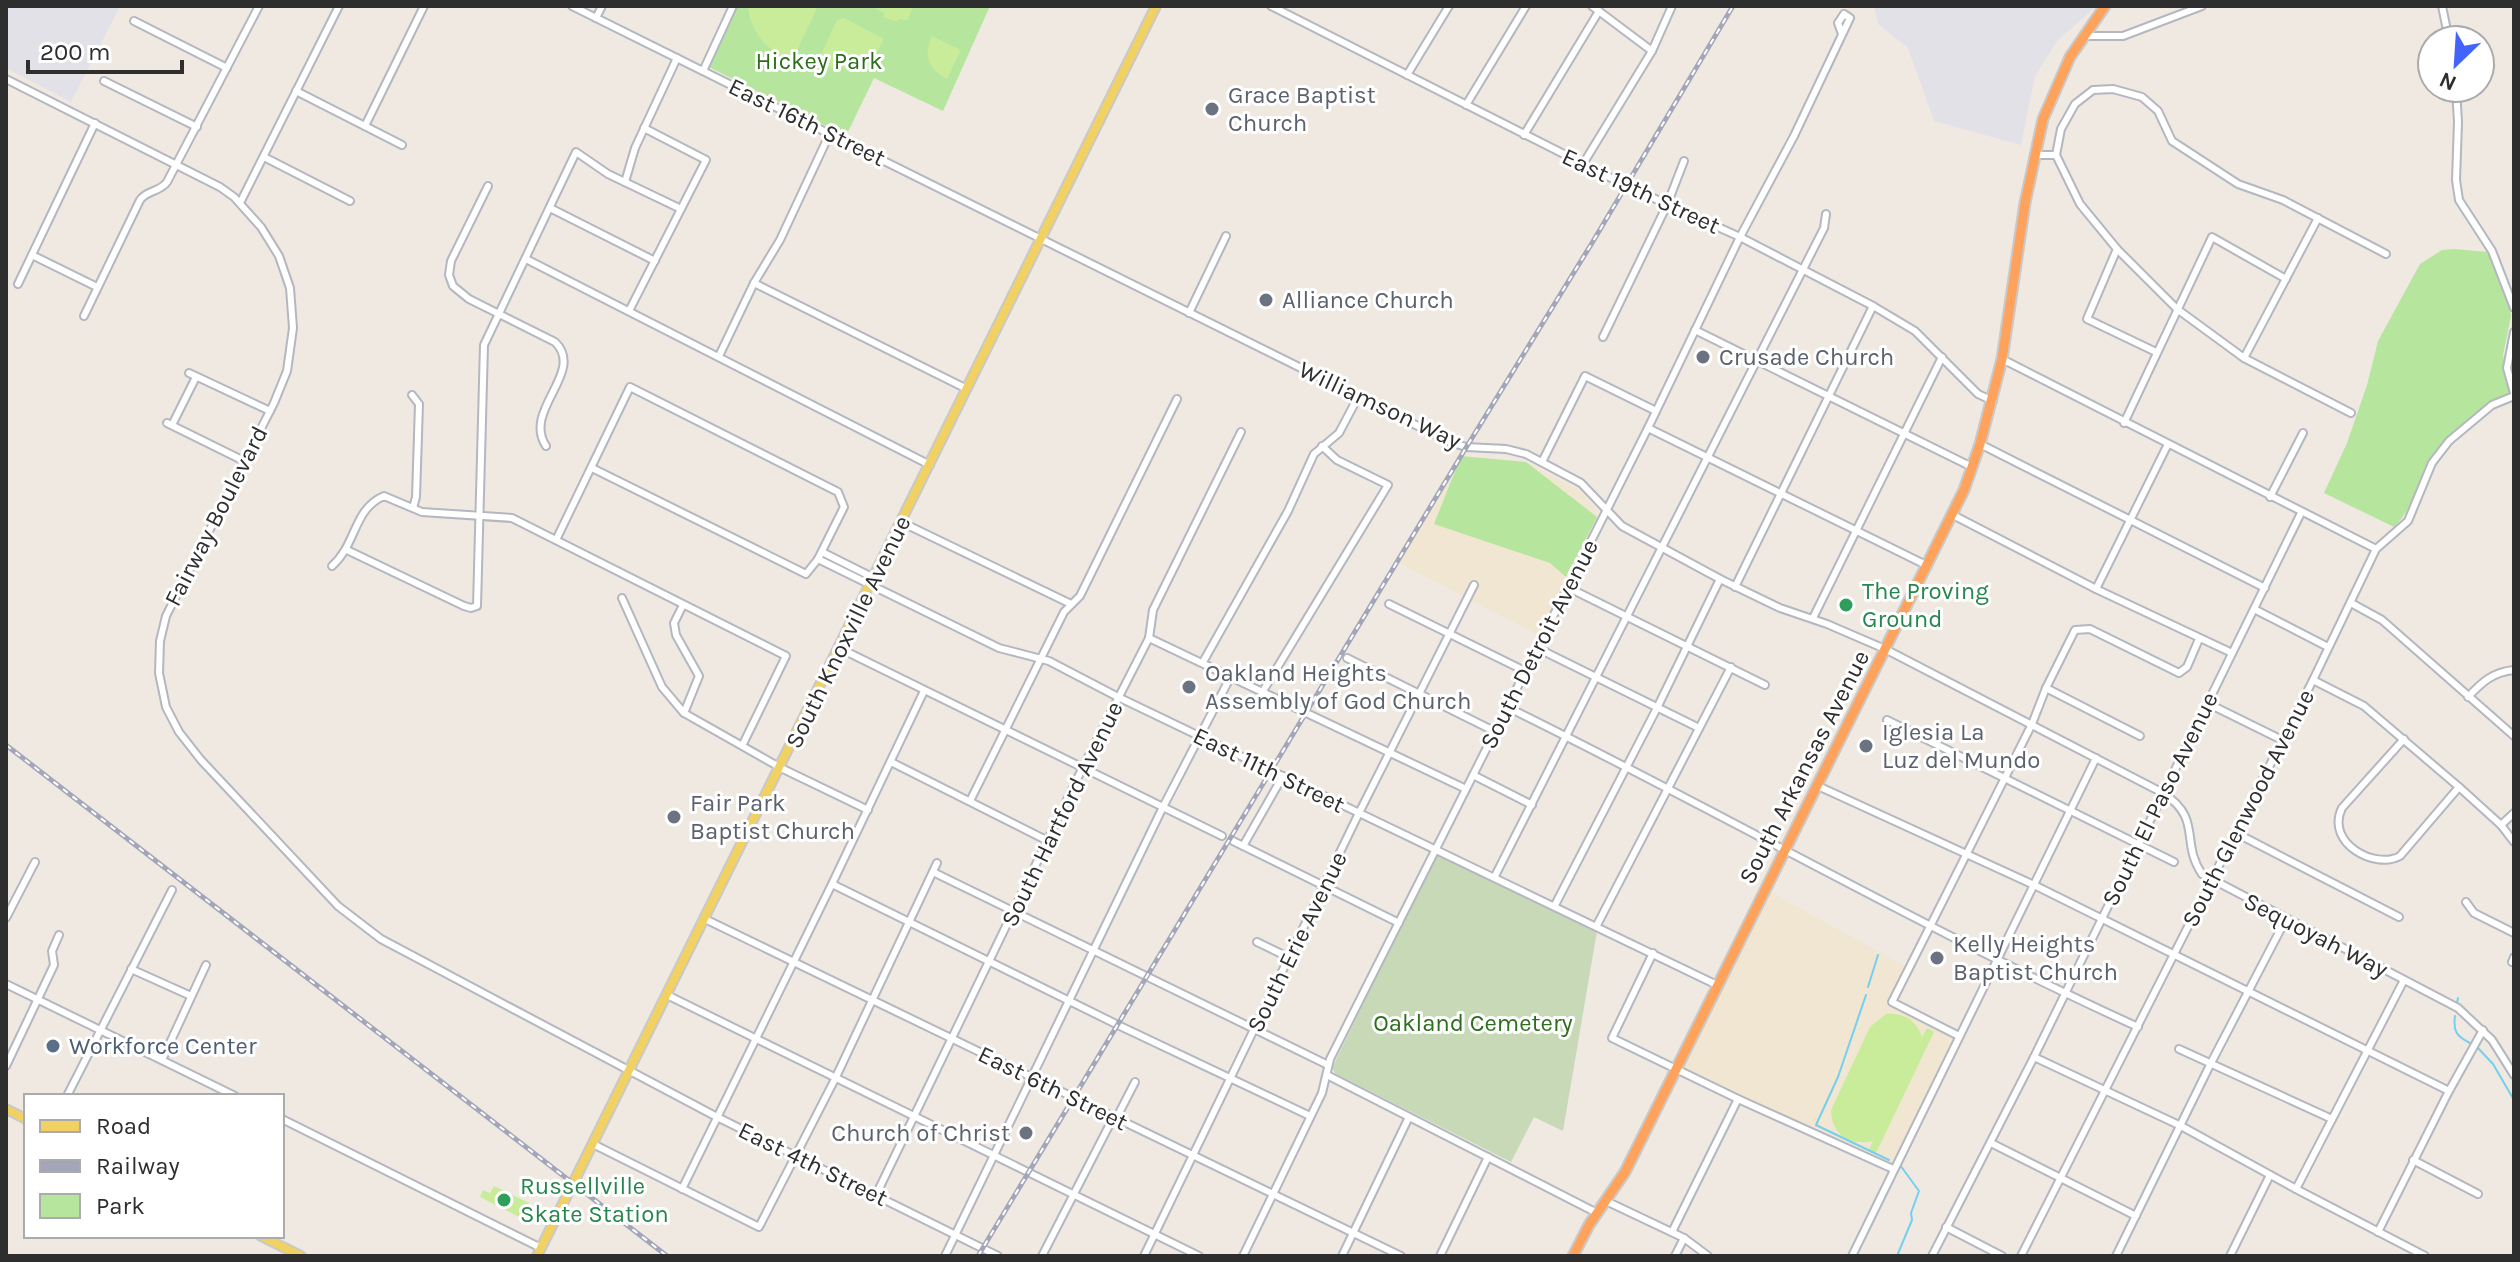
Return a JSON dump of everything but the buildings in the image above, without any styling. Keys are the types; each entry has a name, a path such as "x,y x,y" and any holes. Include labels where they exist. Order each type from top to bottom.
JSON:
{"highway":[{"name":"South Arkansas Avenue","path":"1573,1256 1625,1172 1953,515 1973,467 1993,401 2034,155 2043,119 2082,36 2105,6"}],"main road":[{"name":"South Knoxville Avenue","path":"539,1252 1156,6"},
{"path":"6,1109 24,1118"},
{"path":"265,1238 301,1256"}],"street":[{"path":"84,316 140,200 144,195 164,187 259,6"},
{"path":"240,203 339,6"},
{"path":"365,126 424,6"},
{"name":"East 16th Street","path":"572,6 1041,240"},
{"path":"596,18 602,6"},
{"path":"703,71 733,6"},
{"name":"East 19th Street","path":"1271,6 1524,135 1740,237 1873,306 1915,331 1978,394 1993,401"},
{"path":"1407,75 1449,6"},
{"path":"1466,105 1526,6"},
{"path":"1592,6 1652,51"},
{"path":"1583,164 1652,51 1672,6"},
{"path":"2082,36 2123,36 2202,6"},
{"path":"1524,135 1599,11"},
{"path":"134,21 227,68"},
{"name":"South Detroit Avenue","path":"1243,1256 1322,1093 1328,1065 1648,428 1740,237 1794,136 1842,34"},
{"path":"625,182 644,128 677,58"},
{"name":"Fairway Boulevard","path":"6,79 220,187 240,203 261,227 279,256 290,288 293,328 287,371 270,411 166,616 160,641 159,673 166,707 179,732 201,760 338,906 381,939 628,1071"},
{"path":"104,81 197,127"},
{"path":"2351,413 2244,358 2177,309 2117,249 2080,204 2056,155 2061,129 2075,104 2093,90 2113,89 2142,97 2158,111 2172,141 2238,184 2283,200 2386,254"},
{"path":"296,91 402,145"},
{"path":"2456,104 2459,200 2492,251 2514,308"},
{"path":"18,284 95,123"},
{"path":"629,311 706,160 644,128"},
{"path":"719,356 754,283 780,240 830,133"},
{"path":"347,550 471,608 477,606 484,345 576,152 608,174 681,209"},
{"path":"2034,155 2056,155"},
{"path":"264,157 350,201"},
{"path":"1603,337 1667,205 1684,161"},
{"path":"488,186 449,267 453,286 469,299 555,342 563,353 562,371 542,416 541,438 546,446"},
{"path":"550,208 655,261"},
{"path":"1495,876 1824,228 1826,214"},
{"path":"2244,358 2318,218"},
{"path":"1189,313 1226,236"},
{"path":"2124,423 2212,237 2286,279"},
{"name":"Williamson Way","path":"1041,240 1457,445 1517,451 1542,462 1581,483 1622,526 1735,587 1885,649"},
{"path":"2117,249 2087,319 2156,352"},
{"path":"32,255 97,287"},
{"path":"526,259 930,465"},
{"path":"754,283 967,389"},
{"path":"1735,587 1873,306"},
{"path":"1695,330 1973,467"},
{"path":"2514,332 2507,359 2514,394"},
{"path":"1813,618 1942,357"},
{"path":"2002,359 2376,549"},
{"path":"244,461 170,424 193,375 270,411"},
{"path":"1542,462 1585,376 1656,411"},
{"path":"556,540 630,387 838,492 844,507 822,552 806,574 592,468"},
{"name":"South Glenwood Avenue","path":"2021,1256 2313,680 2376,549 2408,521 2432,463 2449,441 2492,405 2514,394"},
{"path":"412,395 419,404 417,483 413,508"},
{"path":"1203,662 1288,511 1314,454 1339,433 1358,397"},
{"path":"970,801 1064,612 1080,596 1177,399"},
{"path":"1648,428 1928,566"},
{"name":"South Hartford Avenue","path":"876,1195 1082,769 1149,638 1153,610 1241,432"},
{"path":"2270,497 2303,433"},
{"path":"1980,444 2265,588"},
{"path":"2096,589 2168,444"},
{"path":"1263,691 1388,485 1337,460 1322,446"},
{"path":"332,566 347,550 362,514 380,497 388,496 427,513 512,518 786,656 743,744"},
{"name":"South El Paso Avenue","path":"1932,1256 2034,1057 2301,513"},
{"path":"1953,515 2096,589 2232,653"},
{"path":"901,522 1071,604"},
{"name":"East 11th Street","path":"822,552 872,582 999,648 1041,658 1719,986"},
{"name":"East 11th Street","path":"818,559 872,582"},
{"path":"1555,905 1720,579"},
{"name":"South Erie Avenue","path":"1144,1256 1359,813 1474,585"},
{"path":"1567,587 1765,685"},
{"path":"622,598 662,687 684,713 781,768 868,810"},
{"path":"2351,603 2382,620 2514,736"},
{"path":"1389,604 1525,671"},
{"path":"683,605 674,623 676,635 699,676 684,713"},
{"path":"2254,609 2328,647"},
{"path":"1959,1036 1892,1002 2032,724 2075,630 2090,629 2179,673 2187,667 2199,639"},
{"path":"1149,638 1466,789"},
{"path":"839,648 1222,836"},
{"path":"1537,648 1699,728"},
{"path":"1885,649 2174,799 2187,816 2193,857 2202,874 2211,881"},
{"path":"1347,658 1494,731"},
{"path":"1597,925 1731,667"},
{"path":"2468,697 2484,680 2500,671 2514,670"},
{"path":"945,1256 1163,807 1231,676"},
{"path":"2313,680 2364,706 2501,825 2514,842"},
{"path":"2046,688 2140,736"},
{"path":"682,1189 924,691"},
{"path":"2207,703 2282,740"},
{"path":"1507,707 1996,961 2138,1027"},
{"path":"1887,720 2174,862"},
{"path":"2404,739 2342,808 2337,819 2338,831 2345,844 2379,861 2391,861 2400,856 2459,787"},
{"path":"1852,1256 2096,758"},
{"path":"891,762 1048,841"},
{"path":"1473,775 1532,805"},
{"path":"1243,846 1283,776"},
{"path":"1818,786 2034,885 2368,1048 2449,1091"},
{"path":"2501,825 2514,813"},
{"path":"2236,833 2399,917"},
{"path":"1233,841 1399,923"},
{"path":"6,918 35,862"},
{"path":"593,1144 759,1227 835,1079 937,863"},
{"path":"933,872 1328,1065"},
{"name":"Sequoyah Way","path":"2211,881 2458,1008 2483,1030 2514,1075"},
{"path":"832,884 1117,1025 1310,1116"},
{"path":"68,1094 172,890"},
{"path":"2466,902 2474,913 2514,933"},
{"name":"East 6th Street","path":"705,919 1401,1256"},
{"path":"2116,1256 2286,919"},
{"path":"6,1066 54,965 52,951 59,935"},
{"path":"1257,942 1290,958"},
{"path":"1653,953 1612,1038 1893,1169"},
{"path":"162,1060 206,965"},
{"path":"131,969 191,996"},
{"path":"2296,1189 2404,980"},
{"path":"6,984 231,1094"},
{"path":"667,995 1199,1256"},
{"path":"2378,1232 2483,1030"},
{"path":"2179,1049 2332,1119"},
{"path":"2034,1057 2181,1126 2425,1256"},
{"name":"East 4th Street","path":"628,1071 998,1256"},
{"path":"1327,1075 1597,1213"},
{"path":"1042,1256 1135,1082"},
{"path":"1672,1232 1738,1099"},
{"path":"1342,1256 1409,1117"},
{"path":"284,1120 539,1252"},
{"path":"1991,1143 2136,1216"},
{"path":"1440,1256 1488,1157"},
{"path":"2413,1160 2478,1194"},
{"path":"2230,1256 2270,1175"},
{"path":"1606,1201 1684,1238 1708,1256"},
{"path":"1946,1227 2002,1256"},
{"path":"1675,1256 1684,1238"}],"shaded area":[{"path":"6,6 120,6 71,102 6,68"},
{"path":"1874,6 2097,6 2058,40 2035,76 2021,145 1934,121 1908,48 1878,24"},
{"path":"1463,458 1523,461 1579,490 1595,508 1598,518 1539,635 1399,563"},
{"path":"1770,892 1907,967 1890,1003 1956,1037 1893,1164 1681,1069"}],"green space":[{"name":"Hickey Park","path":"736,6 990,6 943,111 874,78 846,136 707,66"},
{"path":"748,6 818,6 791,63 762,40 753,25"},
{"path":"871,6 913,6 908,20 899,19 897,22 883,17 884,13"},
{"path":"844,18 884,39 878,50 872,58 856,67 838,68 817,63 837,20"},
{"path":"932,36 961,50 947,79 935,71 929,61 928,49"},
{"path":"2442,250 2488,252 2507,295 2511,316 2503,355 2511,394 2477,414 2437,450 2406,512 2394,527 2324,493 2347,443 2378,341 2420,264"},
{"path":"1461,456 1526,462 1597,517 1566,577 1550,563 1434,524"},
{"name":"Oakland Cemetery","path":"1437,852 1507,882 1597,931 1563,1131 1534,1117 1511,1162 1336,1074 1332,1068"},
{"path":"1886,1014 1899,1014 1909,1019 1922,1037 1927,1028 1934,1032 1876,1153 1869,1150 1873,1141 1856,1142 1843,1137 1835,1126 1831,1110 1870,1027"},
{"name":"Russellville Skate Station","path":"494,1186 529,1203 521,1218 480,1197 483,1190 490,1193"}],"waterway":[{"path":"1868,987 1878,955"},
{"path":"1866,995 1838,1077 1816,1125 1889,1160"},
{"path":"2457,1003 2458,998"},
{"path":"2455,1016 2456,1032 2470,1043"},
{"path":"2476,1046 2493,1064 2514,1100"},
{"path":"1897,1256 1912,1220 1911,1213 1919,1191 1900,1165"}],"railway":[{"path":"978,1256 1733,6"},
{"path":"6,745 667,1256"}],"place":[{"name":"Grace Baptist Church","path":"1212,109"},
{"name":"Alliance Church","path":"1266,300"},
{"name":"Crusade Church","path":"1703,357"},
{"name":"The Proving Ground","path":"1846,605"},
{"name":"Oakland Heights Assembly of God Church","path":"1189,687"},
{"name":"Iglesia La Luz del Mundo","path":"1866,746"},
{"name":"Fair Park Baptist Church","path":"674,817"},
{"name":"Kelly Heights Baptist Church","path":"1937,958"},
{"name":"Workforce Center","path":"53,1046"},
{"name":"Church of Christ","path":"1026,1133"},
{"name":"Russellville Skate Station","path":"504,1200"}]}
